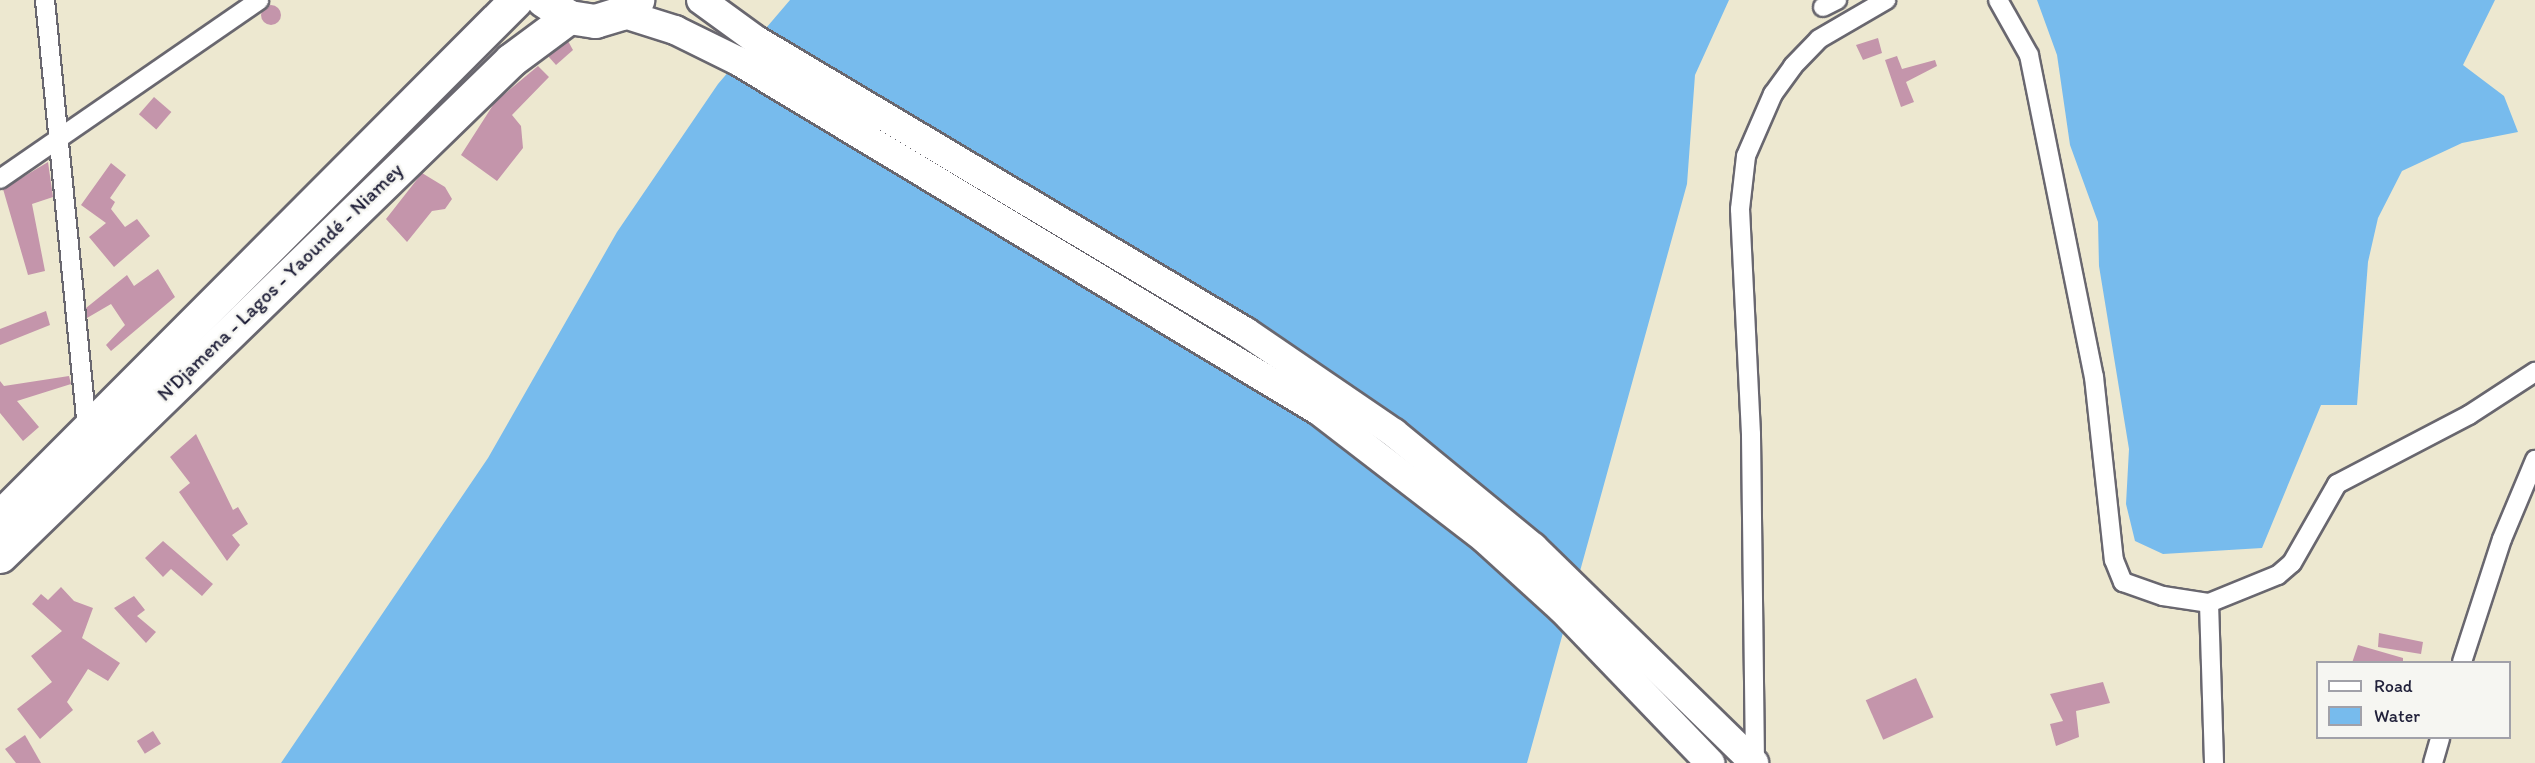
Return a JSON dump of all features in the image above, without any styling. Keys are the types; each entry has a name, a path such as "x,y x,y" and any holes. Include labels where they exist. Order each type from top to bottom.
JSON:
{"highway":[{"name":"N'Djamena - Lagos - Yaoundé - Niamey","path":"0,517 516,0"},
{"path":"556,9 596,21 629,7"},
{"name":"N'Djamena - Lagos - Yaoundé - Niamey","path":"0,556 511,60 556,9"}],"main road":[{"path":"701,0 756,40 1246,332 1394,433 1533,547 1755,763"},
{"path":"629,7 729,55 1319,411 1485,539 1562,609 1710,763"}],"street":[{"path":"45,0 62,136 87,431"},
{"path":"0,179 259,0"},
{"path":"1755,763 1751,434 1740,209 1746,156 1773,94 1793,66 1819,39 1886,0"},
{"path":"1998,0 2029,55 2094,377 2114,560 2123,582 2163,596 2209,603 2286,570 2337,484 2351,474 2469,415 2535,372"},
{"path":"2463,661 2502,539 2535,460"},
{"path":"2209,603 2214,763"},
{"path":"2433,763 2440,739"}],"water":[{"path":"790,0 1729,0 1695,75 1687,184 1527,763 281,763 488,458 617,232 718,84"},
{"path":"2037,0 2495,0 2463,65 2504,96 2518,132 2462,143 2402,171 2378,218 2368,262 2357,405 2321,405 2262,548 2163,554 2135,541 2126,504 2129,449 2099,266 2098,222 2070,145 2057,55"}],"building":[{"path":"267,5 275,5 281,11 281,19 275,25 267,25 261,19 261,11"},
{"path":"1878,38 1882,53 1863,60 1856,45"},
{"path":"568,41 573,50 556,65 548,56"},
{"path":"1897,56 1902,69 1935,60 1937,66 1906,82 1914,102 1901,107 1885,60"},
{"path":"538,66 549,77 512,115 521,126 523,148 497,181 461,155 495,102"},
{"path":"154,97 171,112 156,129 139,114"},
{"path":"48,162 53,197 32,204 45,271 28,275 3,189"},
{"path":"111,163 126,175 110,198 115,202 111,209 125,227 137,219 150,236 114,267 89,237 106,223 81,205"},
{"path":"422,173 445,187 452,199 445,209 432,211 407,242 386,219"},
{"path":"158,269 175,297 111,351 106,345 125,325 111,304 87,318 86,308 127,275 134,286"},
{"path":"46,311 50,325 0,345 0,329"},
{"path":"69,376 71,384 17,401 39,427 23,441 0,413 0,381 4,386"},
{"path":"196,434 233,510 238,507 248,524 232,535 240,545 227,561 179,492 190,483 170,457"},
{"path":"163,541 213,584 202,596 171,569 163,577 145,558"},
{"path":"61,587 74,601 93,608 82,638 120,663 108,681 88,669 67,702 73,710 40,739 17,709 52,682 31,656 62,631 32,604 41,594 48,600"},
{"path":"134,596 145,610 137,616 156,632 146,643 114,608"},
{"path":"2379,633 2423,642 2421,654 2378,647"},
{"path":"2358,645 2403,658 2403,661 2353,661"},
{"path":"1916,678 1933,717 1883,740 1866,700"},
{"path":"2103,682 2110,703 2076,711 2079,737 2056,746 2050,724 2063,721 2050,694"},
{"path":"153,731 161,744 145,754 137,741"},
{"path":"25,735 41,763 16,763 5,749"}]}
